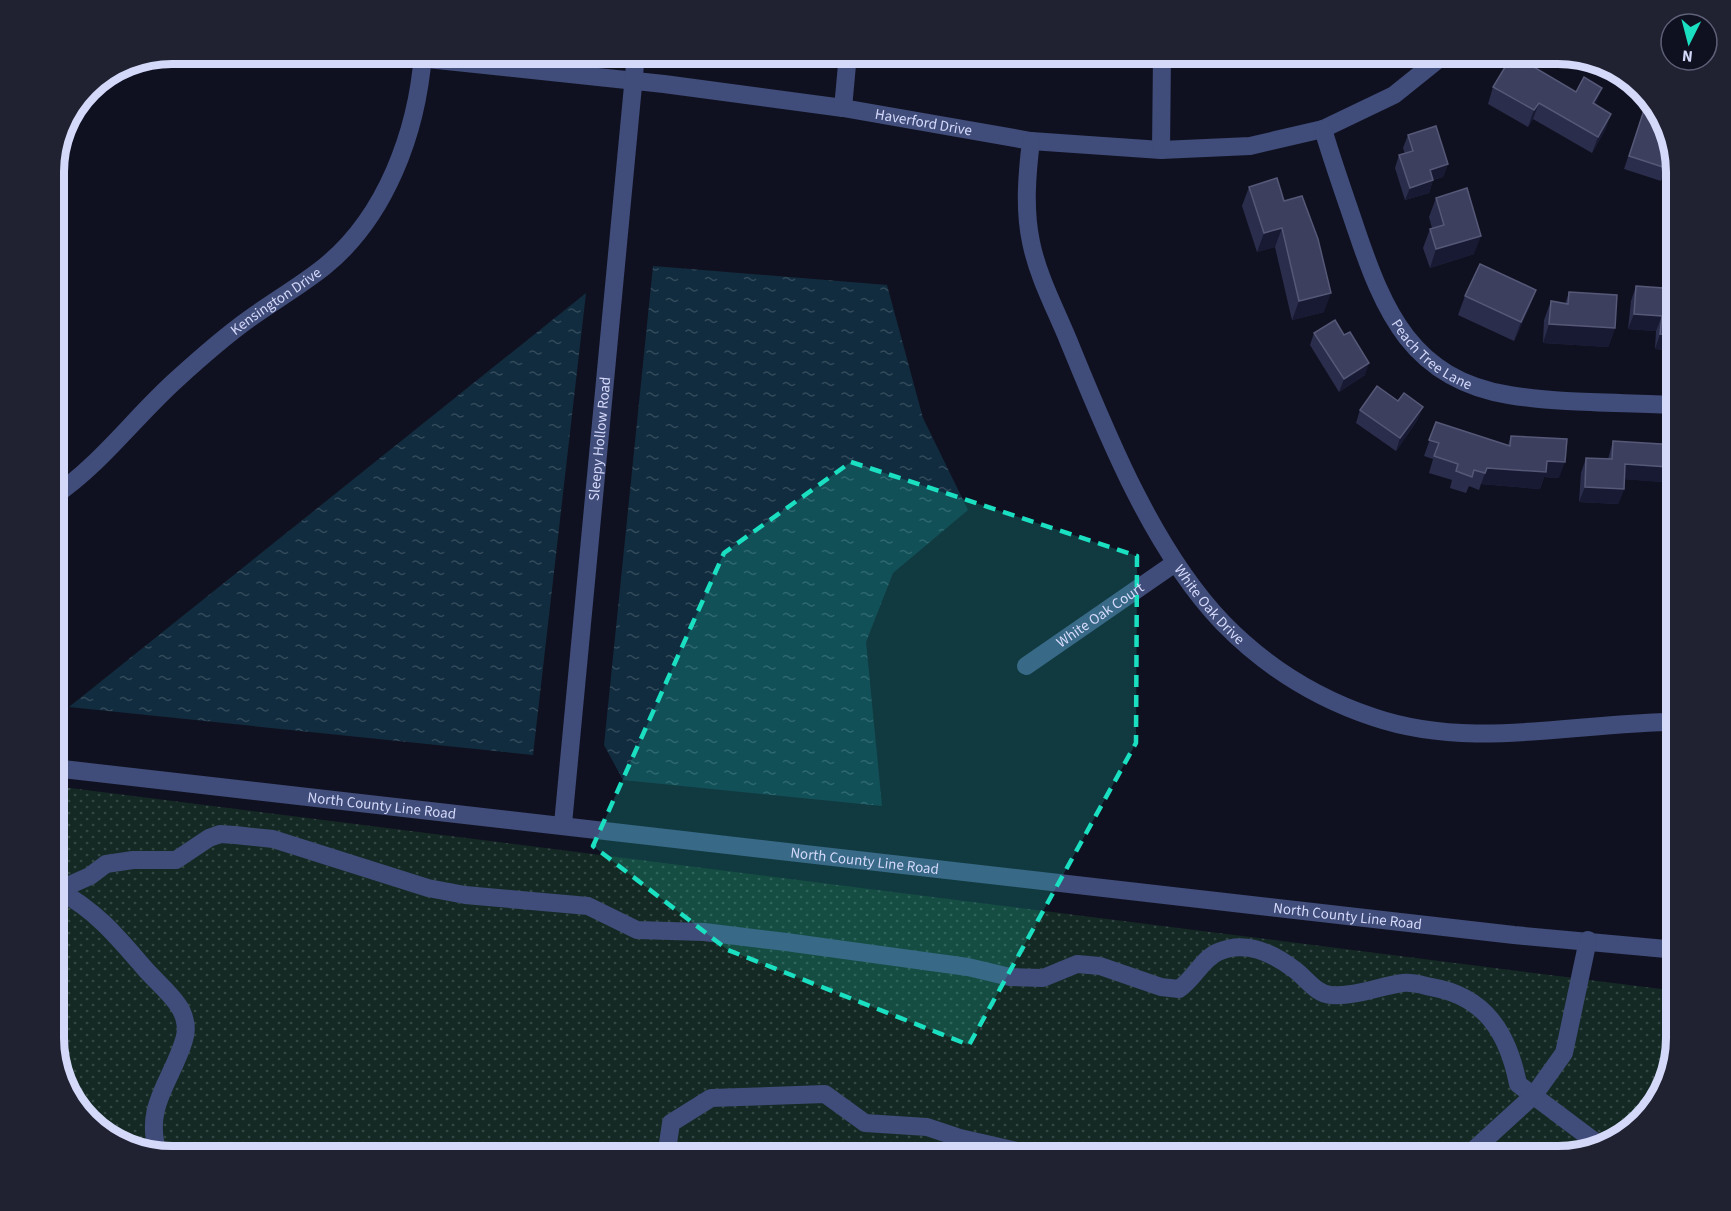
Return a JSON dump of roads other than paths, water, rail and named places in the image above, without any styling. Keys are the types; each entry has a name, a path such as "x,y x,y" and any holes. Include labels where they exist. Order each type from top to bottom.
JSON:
{"street":[{"path":"1161,150 1162,64"},
{"name":"Haverford Drive","path":"500,65 843,108 1031,141 1161,150 1251,146 1323,129 1394,95 1432,64"},
{"name":"Kensington Drive","path":"65,487 98,461 126,429 184,373 247,321 325,266 355,236 372,215 406,140 421,65"},
{"name":"Sleepy Hollow Road","path":"563,824 635,65"},
{"path":"843,108 848,65"},
{"name":"Peach Tree Lane","path":"1323,129 1380,295 1402,332 1429,360 1464,382 1509,395 1666,404"},
{"name":"White Oak Drive","path":"1031,141 1027,212 1036,260 1108,437 1175,563 1197,593 1249,647 1308,689 1373,717 1441,732 1480,736 1666,722"},
{"name":"White Oak Court","path":"1026,666 1175,563"},
{"name":"North County Line Road","path":"65,769 563,824 1514,935 1666,949"},
{"path":"65,887 106,864 133,860 176,860 220,834 273,839 428,888 465,895 588,906 637,930 704,932 968,967 1010,977 1043,978 1077,964 1100,966 1161,987 1179,989 1190,982 1203,964 1217,952 1236,947 1255,948 1295,970 1309,984 1328,995 1350,995 1407,983 1447,989 1469,999 1486,1011 1514,1061 1518,1084 1593,1140"},
{"path":"65,895 80,902 120,937 178,1005 185,1022 185,1038 158,1098 154,1116 156,1144"},
{"path":"1478,1146 1534,1095 1563,1053 1588,940"},
{"path":"668,1146 671,1123 711,1098 825,1094 865,1123 927,1127 995,1146"}],"water":[{"path":"653,266 887,285 923,418 968,510 893,573 866,642 882,806 623,780 604,745"},
{"path":"586,293 533,755 69,707"}]}
